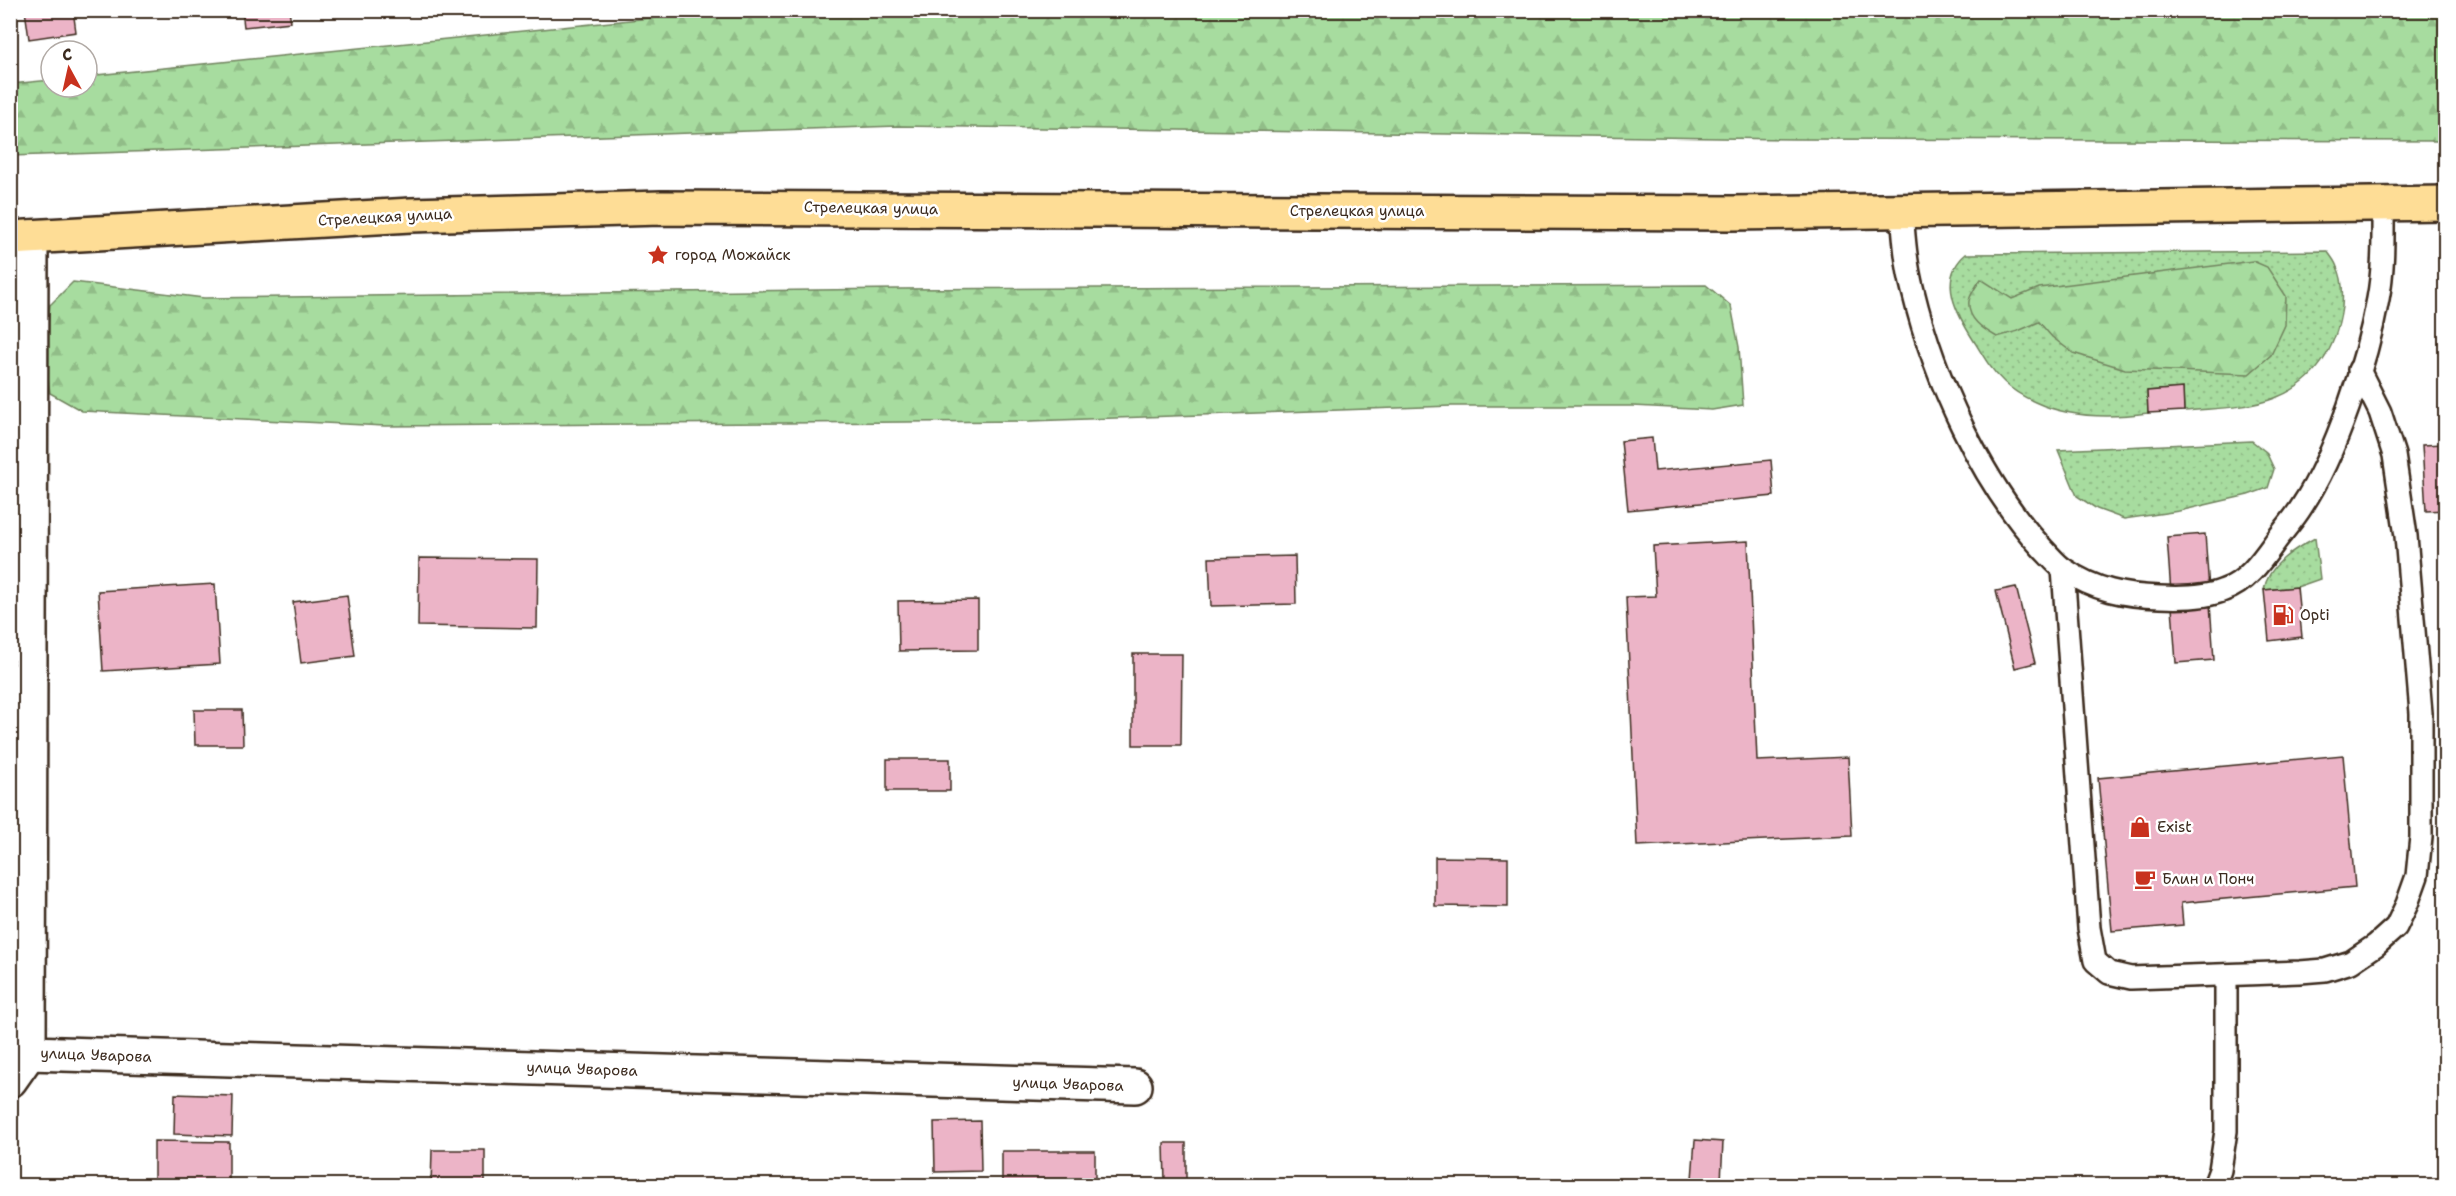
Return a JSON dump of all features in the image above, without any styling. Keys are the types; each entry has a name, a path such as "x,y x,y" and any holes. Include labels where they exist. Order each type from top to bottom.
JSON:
{"main road":[{"name":"Стрелецкая улица","path":"21,237 411,215 745,207 1732,213 2445,203"}],"street":[{"path":"10,1080 29,1053 21,237"},
{"name":"улица Уварова","path":"29,1053 1135,1086"}],"lane":[{"path":"1902,211 1912,290 1929,345 1959,418 1994,485 2025,529 2063,569 2105,591 2143,597 2172,598 2210,594 2234,586 2260,561 2303,505 2329,455 2359,370 2378,299 2382,265 2383,204"},
{"path":"2063,569 2089,928 2095,962 2109,973 2131,978 2325,970 2351,963 2396,927 2417,876 2421,837 2421,712 2406,536 2394,455 2380,412 2359,370"},
{"path":"2214,1185 2220,1170 2226,1131 2226,975"}],"green space":[{"path":"718,11 2445,11 2445,141 1794,139 898,126 11,156 11,84 39,81 39,99 99,99 99,75"},
{"path":"2327,251 2340,276 2342,307 2335,337 2322,362 2302,383 2275,398 2230,407 2184,411 2183,388 2147,391 2148,413 2134,415 2076,414 2035,402 2011,388 1991,368 1962,320 1951,286 1952,275 1957,264 1966,254"},
{"path":"2253,261 2267,267 2286,296 2285,325 2271,355 2249,374 2125,369 2073,353 2052,337 2039,322 1997,337 1977,323 1969,307 1971,295 1981,279 2012,299 2039,288"},
{"path":"73,282 204,298 897,289 1706,285 1731,306 1739,347 1743,405 1712,410 1633,406 1452,406 1030,421 385,426 82,411 50,393 45,355 50,305"},
{"path":"2252,441 2266,452 2274,469 2268,488 2179,511 2124,519 2097,509 2077,496 2058,450"},
{"path":"2315,538 2320,579 2297,587 2264,590 2266,581 2276,565"}],"building":[{"path":"25,10 73,10 76,32 29,39"},
{"path":"242,10 289,10 291,22 244,27"},
{"path":"2183,388 2184,411 2148,413 2147,391"},
{"path":"1652,438 1655,471 1771,460 1774,496 1628,510 1621,441"},
{"path":"2446,444 2446,510 2426,511 2422,445"},
{"path":"2205,534 2214,660 2176,663 2167,537"},
{"path":"1748,541 1757,761 1848,757 1852,836 1637,846 1626,597 1656,596 1653,546"},
{"path":"1295,556 1296,604 1211,606 1209,558"},
{"path":"419,558 538,559 537,628 418,626"},
{"path":"215,584 220,664 103,671 98,591"},
{"path":"2016,587 2035,663 2015,668 1996,591"},
{"path":"2297,587 2302,637 2269,641 2264,590"},
{"path":"347,595 355,656 301,663 293,602"},
{"path":"978,600 978,650 899,651 898,601"},
{"path":"1133,654 1182,654 1181,745 1133,745"},
{"path":"194,710 242,710 243,745 195,745"},
{"path":"2343,755 2355,887 2181,903 2183,925 2112,931 2098,778"},
{"path":"887,759 950,759 950,791 887,791"},
{"path":"1435,857 1508,858 1508,907 1435,906"},
{"path":"175,1094 233,1096 232,1136 174,1134"},
{"path":"980,1121 981,1171 935,1172 934,1122"},
{"path":"1695,1140 1723,1142 1721,1181 1692,1179"},
{"path":"154,1141 229,1142 229,1186 154,1186"},
{"path":"1164,1143 1186,1143 1186,1182 1165,1182"},
{"path":"432,1150 485,1150 485,1186 431,1186"},
{"path":"1002,1151 1095,1151 1095,1186 1002,1186"}],"place":[{"name":"город Можайск","path":"658,255"},
{"name":"Opti","path":"2283,615"},
{"name":"Exist","path":"2140,827"},
{"name":"Блин и Понч","path":"2145,879"}]}
